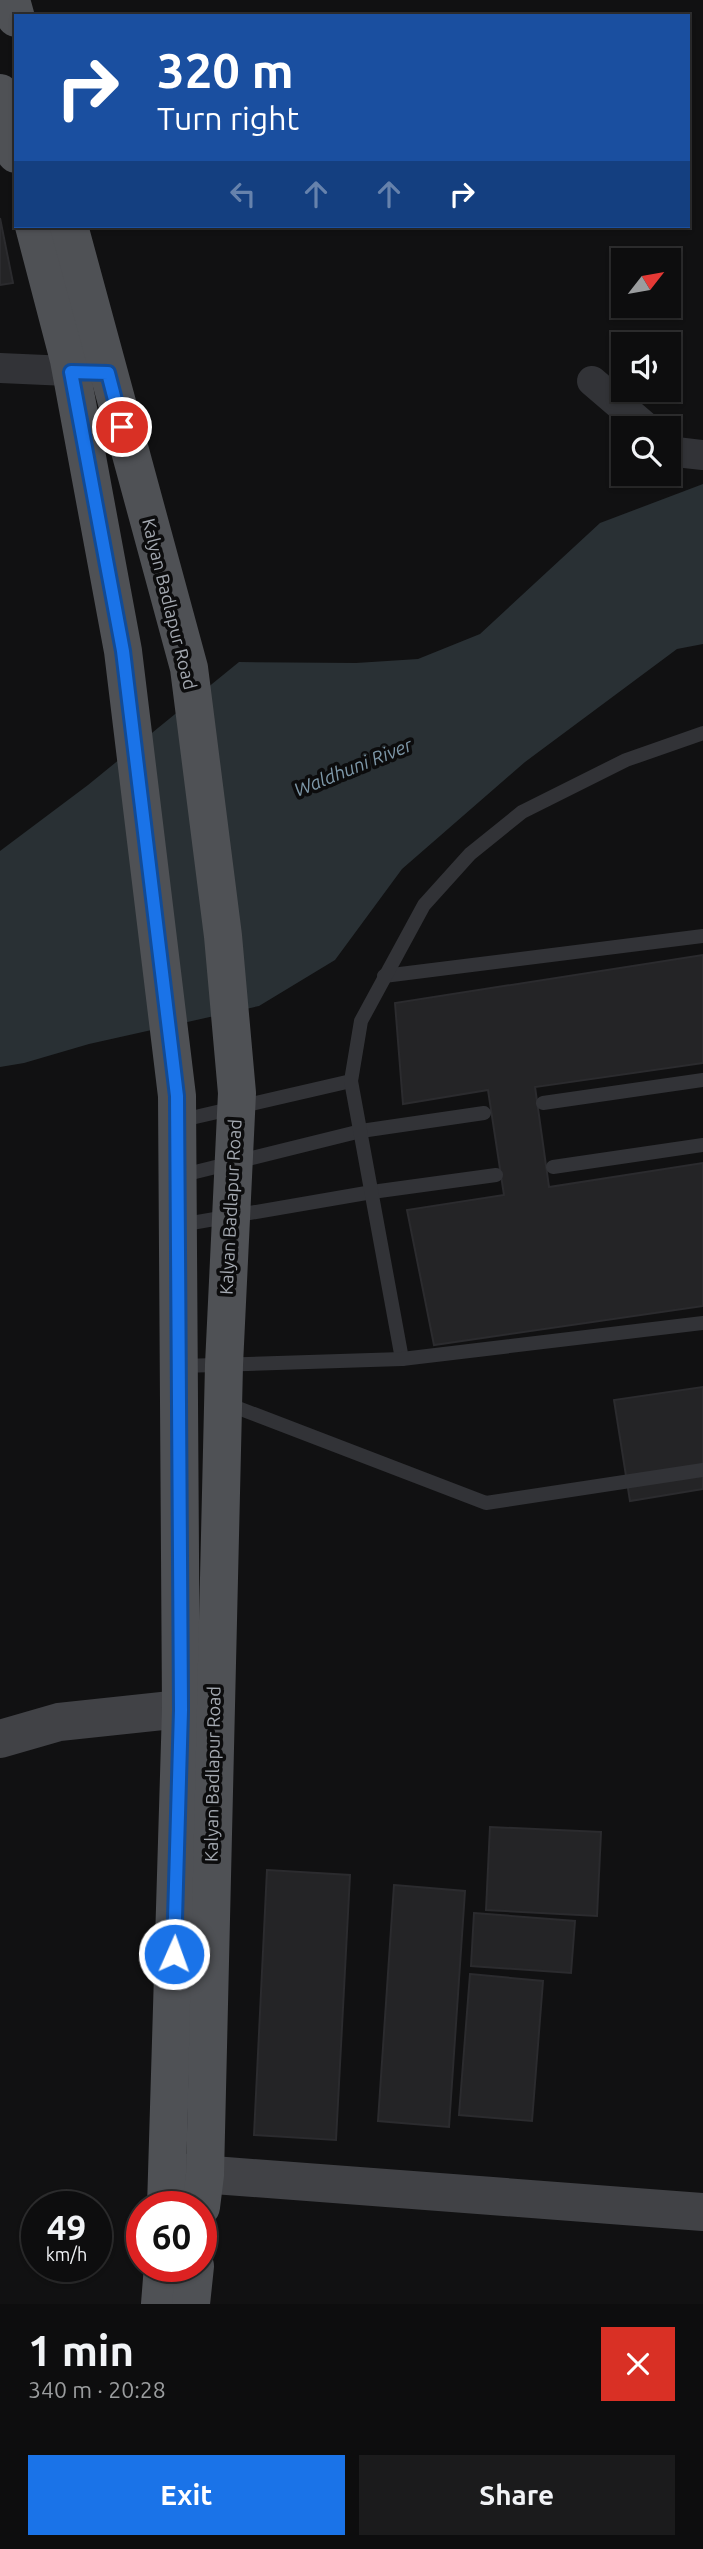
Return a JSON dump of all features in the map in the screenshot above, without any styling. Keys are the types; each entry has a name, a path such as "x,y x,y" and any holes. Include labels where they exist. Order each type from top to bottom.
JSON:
{"main road":[{"path":"0,93 14,146"},
{"name":"Kalyan Badlapur Road","path":"35,228 89,372 189,668 223,936 237,1100 224,1384 198,1710 185,2190"},
{"name":"Kalyan Badlapur Road","path":"69,228 177,1108 179,1367 198,1710"},
{"path":"160,2304 162,2282"},
{"path":"191,2304 193,2282"}],"street":[{"path":"0,369 89,372"},
{"path":"592,381 633,416"},
{"path":"681,453 703,456"},
{"path":"0,1740 59,1722 198,1710"},
{"path":"185,2190 703,2212"}],"lane":[{"path":"402,1359 351,1081 361,1021 424,905 470,854 522,812 626,760 703,733"},
{"path":"384,976 703,936"},
{"path":"544,1103 703,1080"},
{"path":"177,1108 351,1081"},
{"path":"178,1177 361,1131 484,1113"},
{"path":"553,1167 703,1145"},
{"path":"178,1225 496,1174"},
{"path":"224,1384 703,1322"},
{"path":"179,1367 224,1384 486,1503 703,1470"}],"water":[{"name":"Waldhuni River","path":"703,484 703,644 677,649 525,762 402,869 335,960 259,1006 0,1067 0,851 88,785 239,662 356,663 418,659 480,634 600,523"}],"building":[{"path":"0,218 13,283 0,285"},
{"path":"703,955 703,1063 535,1087 549,1187 703,1163 703,1306 434,1345 407,1210 504,1195 488,1090 403,1104 395,1003"},
{"path":"703,1387 703,1489 630,1501 614,1400"},
{"path":"490,1827 601,1832 597,1916 486,1910"},
{"path":"267,1870 350,1875 336,2140 254,2135"},
{"path":"394,1885 465,1891 449,2127 378,2121"},
{"path":"474,1913 575,1921 571,1973 471,1966"},
{"path":"470,1974 543,1981 532,2121 459,2115"}],"route":[{"path":"122,427 108,373 71,372 123,651 177,1096 181,1710 174,1954"}]}
